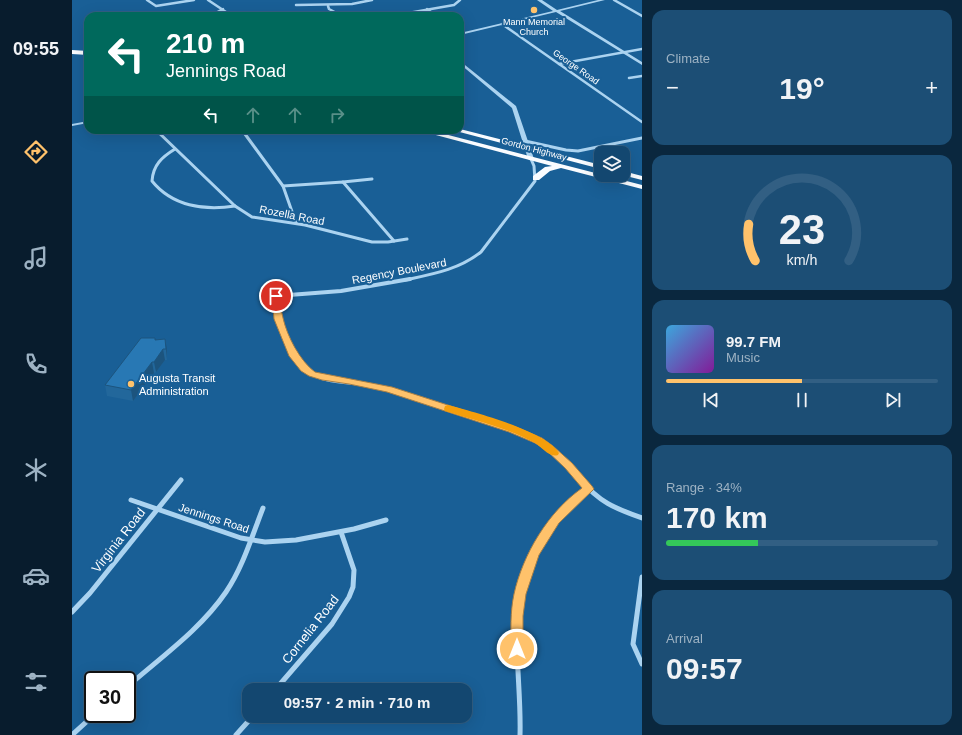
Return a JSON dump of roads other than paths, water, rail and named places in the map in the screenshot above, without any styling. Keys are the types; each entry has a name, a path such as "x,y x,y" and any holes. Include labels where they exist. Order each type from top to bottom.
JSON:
{"highway":[{"path":"72,47 84,48"},
{"path":"72,52 84,53"},
{"name":"Gordon Highway","path":"464,132 594,165"},
{"name":"Gordon Highway","path":"435,134 642,187"},
{"path":"509,144 525,140"},
{"path":"536,178 551,168 558,167 569,169"},
{"path":"630,175 642,178"}],"street":[{"path":"147,0 156,6 194,0"},
{"path":"208,0 227,12"},
{"path":"296,5 328,6 352,4 372,0"},
{"path":"412,12 454,5 460,0"},
{"path":"539,0 642,64"},
{"path":"464,33 603,0"},
{"path":"614,0 642,16"},
{"path":"328,6 329,9 335,12"},
{"path":"217,12 223,9"},
{"path":"427,9 431,12"},
{"name":"George Road","path":"502,24 642,122"},
{"path":"559,64 642,50"},
{"path":"464,65 514,106 536,178"},
{"path":"629,78 642,76"},
{"path":"72,126 84,123"},
{"name":"Rozella Road","path":"160,134 235,206 252,217 296,223 372,242 394,241 408,238"},
{"path":"245,134 283,186 296,223"},
{"path":"525,140 566,150 578,151 642,138"},
{"path":"175,149 155,166 152,181 156,187 169,197 183,203 209,207 235,206"},
{"name":"Regency Boulevard","path":"536,178 481,252 471,261 458,268 441,273 361,289 276,296 278,319 294,356 312,374 388,389 513,429 538,440 549,448 589,489"},
{"path":"283,186 372,179"},
{"path":"343,182 394,241"},
{"name":"Virginia Road","path":"72,612 90,593 181,480"},
{"path":"520,735 517,639 520,594 534,554 545,534 563,510 589,489 604,503 642,518"},
{"name":"Jennings Road","path":"131,500 250,540 265,542 296,540 341,532 386,520"},
{"path":"136,679 185,636 217,603 235,575 263,508"},
{"name":"Cornelia Road","path":"281,683 336,618 352,589 354,574 352,563 341,532"},
{"path":"642,577 633,644 642,664"},
{"path":"72,735 85,723"},
{"path":"236,735 247,723"}],"place":[{"name":"Mann Memorial Church","path":"534,10"},
{"name":"Augusta Transit Administration","path":"131,384"}]}
